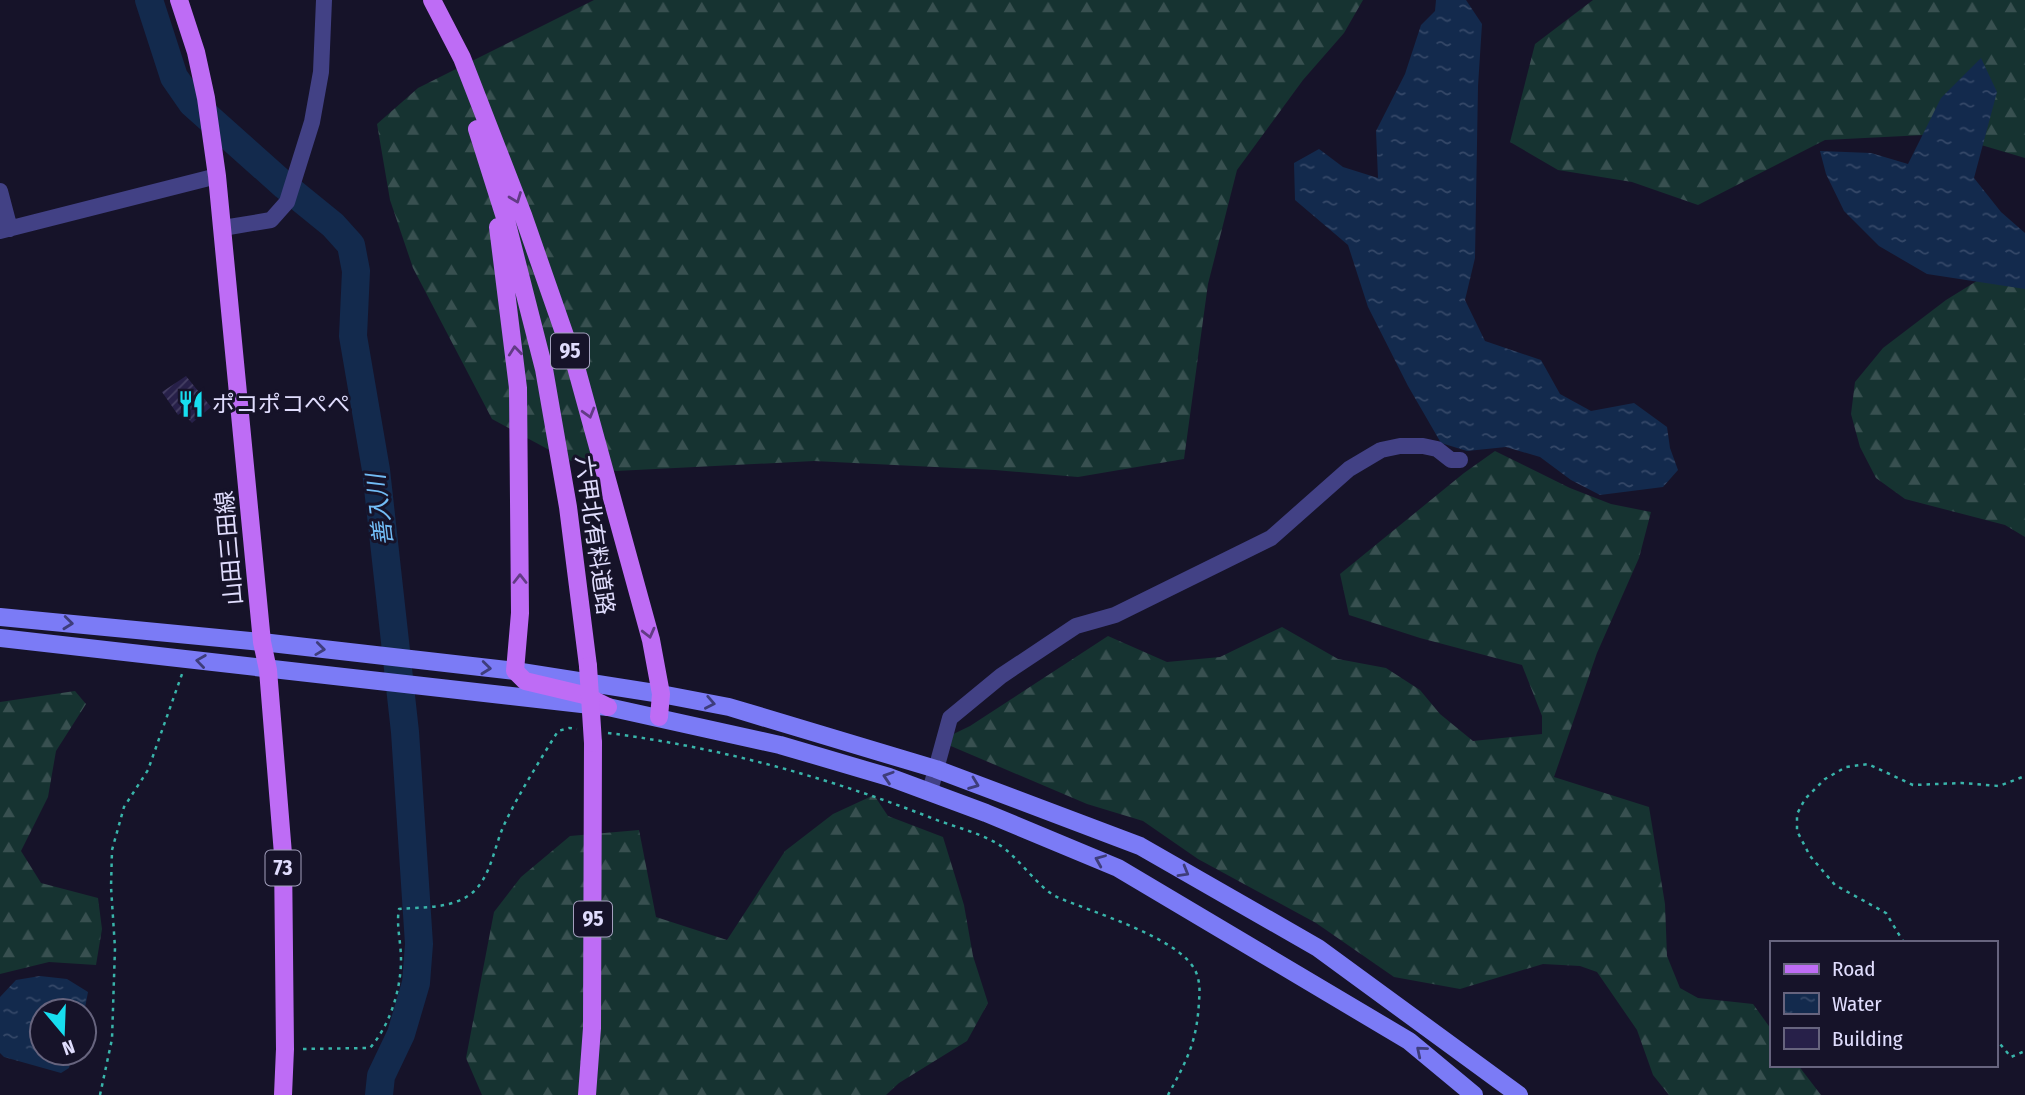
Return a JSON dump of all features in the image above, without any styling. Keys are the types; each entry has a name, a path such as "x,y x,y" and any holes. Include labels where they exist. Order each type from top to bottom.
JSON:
{"main road":[{"name":"山田三田線","path":"179,0 196,52 206,98 217,176 262,642 268,670 283,855 283,1095"},
{"name":"六甲北有料道路","path":"432,0 507,224 544,369 568,507 588,666 593,1028 587,1095"},
{"name":"95","path":"432,0 462,58 523,215 576,367 651,640 661,694 659,717"},
{"name":"95","path":"488,161 518,388 520,613 515,671"},
{"path":"515,671 525,681 584,695 608,707"}],"street":[{"path":"223,228 271,220 287,202 312,122 321,72 324,0"},
{"path":"0,191 5,230 217,176"},
{"path":"930,791 950,718 1001,676 1076,626 1115,615 1270,538 1349,469 1381,450 1400,446 1423,446 1437,449 1451,460 1460,460"},
{"path":"0,617 262,642 515,671 661,694 729,707 936,769 1140,846 1318,948 1519,1095"},
{"path":"0,638 608,707 780,745 930,791 1118,868 1409,1041 1474,1095"}],"path":[{"path":"100,1095 112,1039 115,948 111,887 112,850 124,807 148,770 187,659"},
{"path":"285,1049 370,1048 386,1024 396,999 402,960 397,916 399,909 457,902 473,892 485,875 504,825 558,731 569,728 588,736"},
{"path":"609,733 649,738 747,760 868,794 998,844 1053,895 1145,933 1183,955 1195,970 1200,987 1198,1025 1192,1051 1168,1095"},
{"path":"1903,941 1886,914 1835,885 1810,856 1797,831 1797,814 1805,799 1825,779 1846,767 1868,764 1913,785 1962,783 1999,786 2025,776"},
{"path":"1997,1040 2011,1057 2025,1051"}],"green space":[{"path":"594,0 1363,0 1344,33 1303,80 1237,170 1208,284 1184,459 1078,477 814,461 616,471 568,460 492,419 413,268 390,200 377,124 418,88"},
{"path":"1593,0 2025,0 2025,158 1944,134 1825,140 1698,205 1632,182 1558,170 1510,142 1535,44"},
{"path":"2025,235 2025,537 2005,525 1905,499 1876,478 1860,447 1851,414 1855,382 1883,348 1946,300 2014,258"},
{"path":"1495,451 1570,488 1611,504 1651,512 1639,558 1597,653 1554,777 1649,807 1665,904 1667,956 1680,988 1698,998 1753,1004 1770,1028 1770,1067 1800,1067 1821,1095 1669,1095 1653,1075 1637,1030 1597,972 1580,966 1543,964 1460,989 1394,977 1316,923 1198,859 1143,821 1087,804 939,741 970,726 1108,636 1167,662 1220,657 1282,627 1338,659 1386,668 1420,690 1440,714 1473,741 1542,734 1542,716 1522,665 1420,638 1349,615 1340,574"},
{"path":"75,691 86,704 56,751 48,797 21,851 41,883 98,898 102,929 96,965 49,962 0,974 0,702"},
{"path":"874,795 888,816 943,837 964,905 973,956 988,1003 967,1041 899,1083 886,1095 482,1095 466,1058 494,912 521,877 570,836 639,830 656,917 727,940 785,851 833,814"}],"water":[{"path":"1436,0 1466,0 1482,24 1478,86 1475,258 1465,300 1485,341 1541,360 1560,394 1591,411 1634,403 1667,427 1670,448 1678,470 1663,487 1600,495 1571,480 1540,457 1506,447 1467,451 1441,443 1408,386 1368,307 1348,245 1295,200 1294,163 1319,149 1343,167 1378,178 1376,131 1405,74 1421,25 1435,11"},
{"path":"1981,58 1997,92 1974,178 2001,212 2025,233 2025,289 1927,274 1879,246 1844,211 1826,174 1820,151 1871,153 1908,164 1941,98"},
{"path":"40,976 67,979 88,992 87,997 28,997 28,1064 4,1057 0,1053 0,997 16,980"},
{"path":"40,1067 69,1067 61,1073"}],"building":[{"path":"186,376 211,407 192,423 182,412 178,415 162,392"}],"waterway":[{"name":"善入川","path":"149,0 174,77 192,103 333,225 351,245 356,271 353,336 376,470 405,732 419,944 416,983 401,1034 381,1076 379,1095"}],"place":[{"name":"ポコポコぺぺ","path":"191,404"}]}
